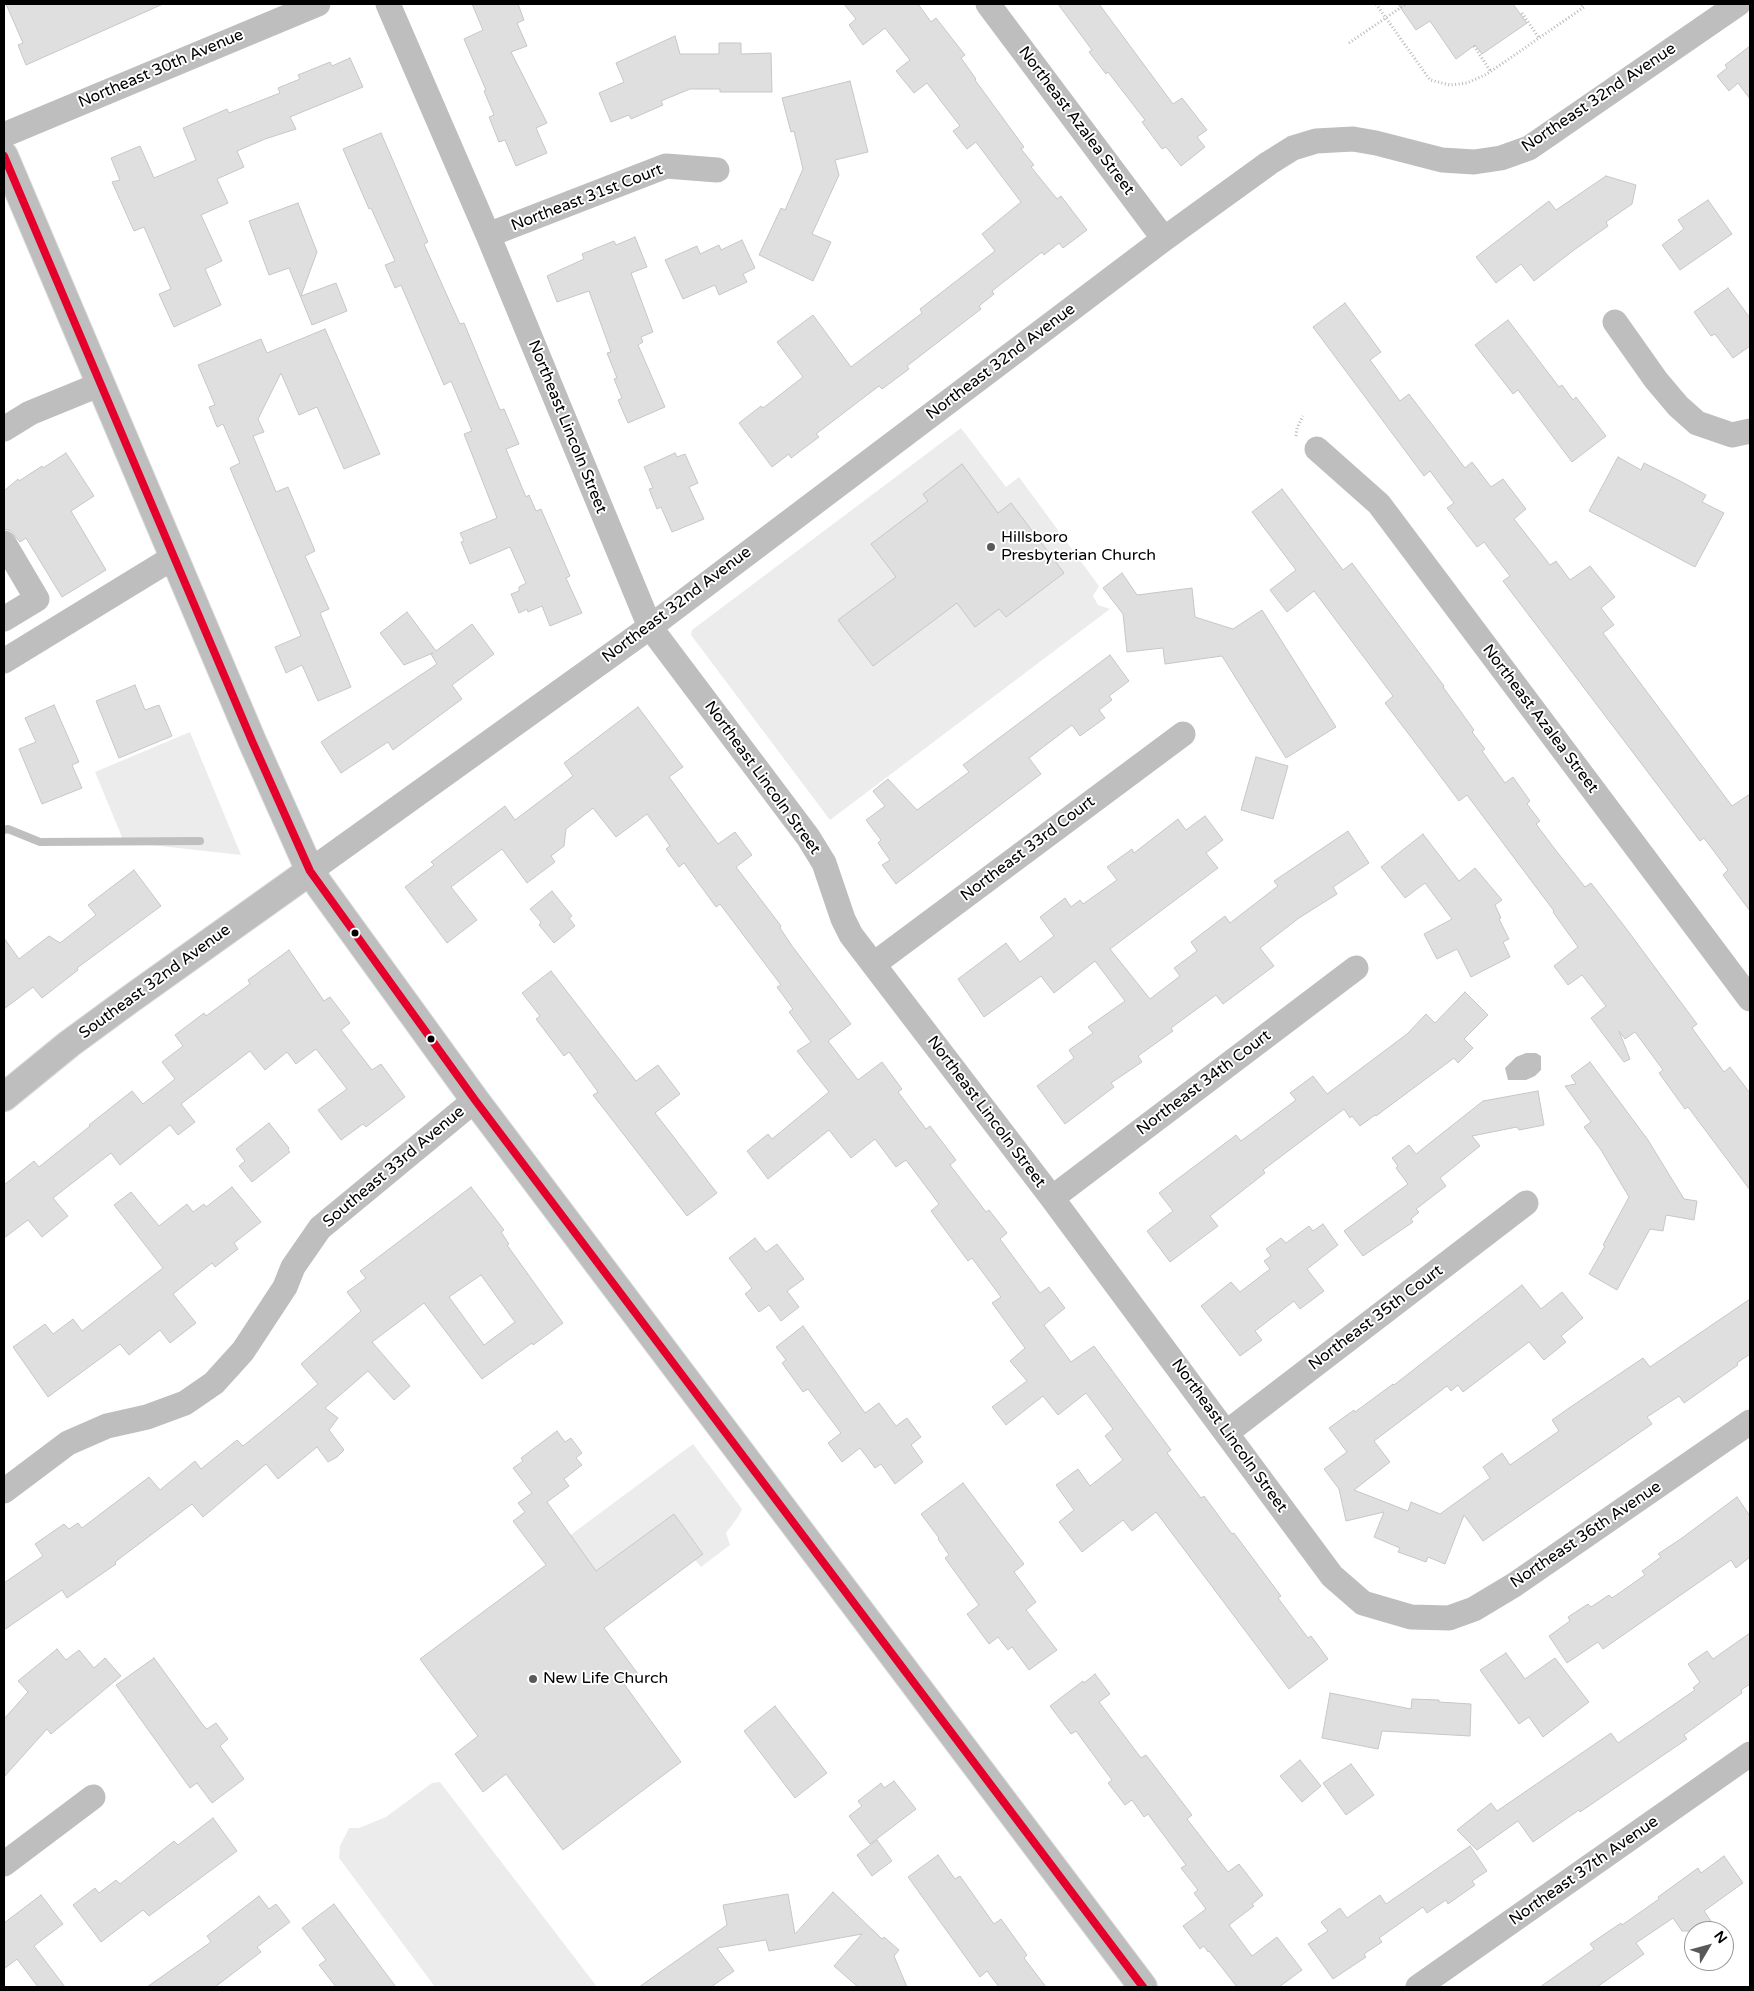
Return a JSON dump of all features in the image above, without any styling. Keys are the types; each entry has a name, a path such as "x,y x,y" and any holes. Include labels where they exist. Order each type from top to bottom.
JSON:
{"main road":[{"path":"4,156 252,741 310,871 475,1100 1143,1987"},
{"name":"Southeast 32nd Avenue","path":"4,1098 69,1044 310,871"}],"street":[{"name":"Northeast 30th Avenue","path":"4,134 318,4"},
{"name":"Northeast Lincoln Street","path":"388,4 488,235 650,627 808,837 824,863 843,919 851,935 1052,1198 1332,1576 1363,1603 1411,1617"},
{"name":"Northeast Azalea Street","path":"988,4 1164,239"},
{"name":"Northeast 32nd Avenue","path":"310,871 650,627 1164,239 1269,163 1293,148 1316,141 1353,139 1376,142 1442,160 1474,162 1502,158 1529,148 1738,4"},
{"name":"Northeast 31st Court","path":"488,235 666,166 717,170"},
{"path":"1614,322 1656,380 1678,406 1697,423 1732,435 1750,431"},
{"path":"4,429 30,413 101,384"},
{"name":"Northeast Azalea Street","path":"1317,449 1379,504 1750,999"},
{"path":"4,543 37,599 4,618"},
{"path":"4,661 174,557"},
{"name":"Northeast 33rd Court","path":"874,964 1183,734"},
{"name":"Northeast 34th Court","path":"1052,1198 1356,968"},
{"name":"Southeast 33rd Avenue","path":"4,1491 68,1443 107,1426 147,1417 185,1403 214,1383 248,1344 285,1287 293,1267 320,1228 475,1100"},
{"name":"Northeast 35th Court","path":"1226,1432 1526,1203"},
{"name":"Northeast 36th Avenue","path":"1411,1617 1449,1618 1474,1609 1514,1585 1750,1422"},
{"name":"Northeast 37th Avenue","path":"1418,1987 1750,1754"},
{"path":"4,1864 93,1797"}],"path":[{"path":"1376,4 1430,80 1450,85 1467,83 1491,72 1584,7 1581,4"},
{"path":"1349,44 1406,4"},
{"path":"1522,13 1539,38"},
{"path":"1474,46 1491,72"}],"shaded area":[{"path":"961,428 1006,487 1019,477 1099,586 1093,596 1098,605 1110,609 830,820 691,635 692,630"},
{"path":"190,732 241,855 124,842 95,772"},
{"path":"1526,1053 1536,1053 1541,1056 1541,1070 1535,1076 1526,1080 1508,1080 1505,1068 1516,1057"},
{"path":"693,1444 742,1509 726,1533 730,1545 701,1567 695,1560 703,1553 674,1514 596,1571 557,1545"},
{"path":"440,1782 597,1987 435,1987 339,1858 340,1846 349,1828 359,1828 386,1817 432,1783"}],"building":[{"path":"6,4 163,4 26,65 18,45 23,43"},
{"path":"472,4 518,4 524,20 517,23 527,46 511,52 547,123 536,128 547,153 516,166 505,140 499,142 489,117 494,115 484,91 486,90 464,39 483,30"},
{"path":"844,4 918,4 931,22 936,18 965,55 961,58 975,80 1024,147 1021,149 1034,165 1031,167 1057,199 1061,196 1087,230 1063,248 1059,243 1044,255 1042,252 992,291 994,294 979,306 981,309 907,366 909,369 882,389 879,386 816,434 819,437 791,458 789,454 772,467 739,423 761,406 763,408 803,377 777,342 813,315 851,367 922,313 920,309 995,251 982,234 1021,202 976,142 967,149 953,131 960,126 927,83 914,93 896,71 910,60 885,28 863,45 849,25 856,19"},
{"path":"1058,4 1099,4 1173,104 1182,98 1207,130 1197,137 1205,147 1181,166 1166,147 1162,149 1142,122 1145,120 1108,72 1106,74 1089,52 1092,50"},
{"path":"1398,4 1513,4 1527,23 1482,54 1475,45 1456,59 1430,21 1416,30"},
{"path":"675,36 680,54 719,54 719,43 741,43 741,54 771,53 772,92 720,92 720,89 690,89 661,101 663,105 631,119 629,115 611,122 599,93 624,82 616,63"},
{"path":"1750,46 1750,99 1738,83 1729,91 1717,76 1727,68 1725,65"},
{"path":"350,58 363,87 290,117 296,129 237,151 244,167 217,179 228,203 201,215 222,261 205,269 221,305 174,327 159,294 171,289 144,227 134,231 112,182 120,180 111,158 140,146 154,178 196,160 183,128 227,109 229,113 280,93 278,88 300,79 298,75 330,62 332,66"},
{"path":"850,81 868,152 835,160 839,175 812,234 831,242 813,281 759,255 781,208 785,210 803,169 794,131 791,132 782,98"},
{"path":"381,133 428,242 424,244 460,324 464,323 500,410 504,409 519,444 506,449 526,497 529,495 536,511 541,509 570,576 566,578 582,613 550,626 542,606 528,612 527,609 519,613 511,594 519,591 519,587 526,583 510,547 470,564 461,542 464,541 460,533 497,518 464,434 472,431 451,381 444,385 401,285 395,288 385,265 395,261 371,208 369,209 343,149"},
{"path":"1606,176 1636,185 1632,204 1606,222 1608,226 1534,281 1521,264 1496,283 1476,257 1549,201 1556,210"},
{"path":"1708,200 1732,234 1680,270 1662,245 1684,229 1678,220"},
{"path":"298,203 317,252 301,296 336,283 347,311 312,325 289,268 269,275 249,221"},
{"path":"635,237 647,267 631,273 653,332 641,337 643,342 638,345 665,407 628,423 618,400 622,398 614,379 617,378 607,353 611,352 589,291 557,302 547,276 584,259 582,254 614,241 616,245"},
{"path":"742,240 755,268 743,274 747,282 719,295 715,285 683,299 665,260 697,246 700,254 719,245 721,250"},
{"path":"1728,288 1750,318 1750,346 1733,358 1715,334 1711,336 1694,312"},
{"path":"1345,303 1381,352 1370,360 1400,401 1409,394 1465,468 1472,462 1491,487 1503,479 1526,509 1514,519 1550,565 1556,561 1570,580 1590,566 1615,597 1601,608 1614,625 1603,633 1732,806 1750,794 1750,911 1723,875 1728,870 1704,838 1700,841 1503,581 1510,576 1484,542 1477,547 1447,508 1454,503 1430,471 1424,476 1313,327"},
{"path":"1508,320 1559,387 1562,385 1573,400 1576,397 1606,436 1572,462 1518,390 1513,394 1475,345"},
{"path":"325,329 380,454 344,469 317,407 299,415 281,373 258,419 264,432 253,436 276,492 288,487 315,551 305,556 329,609 320,613 351,687 318,701 302,665 286,673 275,647 301,636 230,468 240,463 223,424 217,427 209,407 215,405 198,365 261,339 267,353"},
{"path":"66,453 94,496 71,511 106,570 62,597 26,538 20,542 11,531 4,529 4,491 18,479 19,481"},
{"path":"675,453 677,457 685,454 698,483 689,487 704,519 672,532 661,507 657,509 649,489 653,488 644,467"},
{"path":"1618,457 1641,470 1644,463 1680,481 1706,495 1702,502 1724,513 1695,567 1589,511"},
{"path":"962,464 998,513 1011,503 1064,573 1006,617 999,609 975,627 957,603 873,666 838,620 896,577 871,544 928,501 923,494"},
{"path":"1282,489 1343,570 1352,563 1444,686 1474,730 1472,732 1485,749 1482,751 1505,783 1513,777 1530,801 1527,804 1540,821 1536,824 1554,848 1585,887 1591,883 1625,927 1697,1024 1692,1028 1724,1072 1730,1067 1750,1093 1750,1190 1688,1107 1685,1109 1659,1073 1663,1070 1635,1032 1625,1039 1619,1031 1630,1059 1624,1062 1591,1018 1606,1006 1582,975 1568,985 1554,966 1578,947 1554,911 1467,795 1459,801 1385,703 1393,696 1314,591 1287,612 1270,590 1296,570 1252,512"},
{"path":"1122,573 1137,595 1192,588 1195,617 1233,629 1262,610 1336,727 1286,758 1222,656 1165,664 1163,648 1127,652 1123,614 1103,588"},
{"path":"407,612 436,651 472,624 494,654 452,685 462,699 393,750 388,742 341,773 321,742 437,664 431,654 433,653 404,665 380,633"},
{"path":"1110,655 1129,681 1109,696 1112,700 1099,710 1105,718 1080,736 1072,725 1029,758 1041,774 896,884 882,865 890,860 878,843 881,840 866,820 885,806 873,791 888,779 917,810 969,772 963,765"},
{"path":"135,685 145,710 159,705 172,736 119,758 96,701"},
{"path":"54,705 79,762 72,765 82,788 42,804 19,749 36,742 25,718"},
{"path":"638,707 683,767 669,777 718,844 735,832 752,855 736,867 781,926 780,928 792,946 851,1024 828,1041 858,1080 882,1062 902,1089 898,1092 926,1129 930,1126 956,1160 950,1165 986,1212 989,1210 1007,1233 1000,1239 1040,1293 1049,1287 1065,1308 1044,1325 1071,1362 1094,1346 1171,1450 1167,1453 1201,1498 1204,1496 1232,1534 1234,1533 1281,1596 1278,1598 1308,1638 1311,1636 1328,1659 1289,1689 1156,1512 1132,1531 1123,1520 1082,1552 1059,1522 1074,1510 1056,1485 1078,1469 1090,1486 1123,1460 1105,1436 1113,1429 1086,1393 1058,1415 1043,1396 1006,1425 992,1407 1027,1381 1010,1361 1025,1348 992,1303 1001,1297 972,1258 968,1261 931,1211 939,1204 906,1160 896,1167 875,1139 851,1158 829,1130 768,1179 747,1151 768,1134 772,1139 829,1092 797,1051 811,1042 789,1012 793,1009 777,987 781,985 720,904 716,907 684,863 679,867 666,849 670,846 647,814 616,837 593,808 566,829 564,846 551,856 555,862 527,883 502,849 451,887 477,920 447,943 405,887 434,865 431,862 505,806 515,820 573,776 564,763"},
{"path":"1256,757 1288,766 1273,819 1241,810"},
{"path":"1205,816 1223,840 1206,853 1218,868 1110,949 1150,999 1180,976 1174,968 1197,951 1191,942 1225,916 1230,923 1278,886 1274,881 1348,831 1369,863 1333,887 1337,894 1299,918 1260,948 1274,966 1223,1004 1216,995 1171,1028 1173,1031 1138,1056 1142,1062 1111,1083 1114,1087 1065,1124 1037,1086 1074,1058 1069,1050 1093,1033 1088,1027 1125,1001 1095,961 1054,993 1041,976 984,1017 958,979 1006,943 1020,962 1054,936 1040,917 1065,898 1071,907 1080,900 1083,904 1117,880 1107,867 1132,849 1134,853 1178,819 1186,830"},
{"path":"1423,834 1459,881 1475,868 1502,900 1495,905 1501,918 1499,919 1509,939 1503,942 1510,957 1471,977 1457,949 1437,959 1424,934 1452,919 1425,883 1405,898 1381,867"},
{"path":"134,870 161,906 77,968 78,970 42,998 33,987 4,1009 4,938 19,959 49,936 60,943 96,915 88,905"},
{"path":"552,891 572,916 569,918 575,926 554,943 539,925 541,922 530,909"},
{"path":"289,950 324,1001 330,997 350,1023 341,1030 372,1070 381,1064 405,1097 366,1127 363,1124 341,1140 318,1110 347,1089 316,1049 296,1064 287,1052 265,1070 250,1051 181,1104 195,1122 178,1135 170,1125 120,1165 111,1153 53,1198 68,1216 42,1237 28,1220 4,1238 4,1185 34,1161 39,1167 132,1091 143,1104 175,1079 162,1062 183,1046 175,1035 204,1013 206,1016 250,984 248,980"},
{"path":"551,971 636,1081 658,1065 680,1094 655,1113 717,1193 687,1216 593,1095 598,1092 569,1052 564,1056 536,1019 540,1016 522,993"},
{"path":"1465,992 1488,1015 1464,1039 1473,1048 1458,1063 1454,1058 1360,1126 1352,1116 1350,1118 1344,1109 1263,1170 1265,1173 1210,1216 1218,1226 1170,1262 1147,1231 1173,1211 1159,1193 1236,1135 1241,1141 1296,1100 1290,1093 1313,1076 1327,1094 1407,1034 1426,1014 1435,1023"},
{"path":"1590,1062 1648,1140 1684,1199 1697,1201 1694,1220 1666,1215 1663,1231 1650,1229 1617,1290 1589,1274 1629,1197 1601,1150 1584,1127 1591,1122 1565,1086 1576,1084 1571,1076"},
{"path":"1538,1091 1544,1125 1519,1130 1517,1127 1472,1136 1480,1146 1440,1178 1446,1186 1416,1209 1419,1212 1411,1219 1413,1222 1363,1256 1344,1231 1408,1184 1396,1168 1398,1166 1392,1158 1409,1145 1416,1154 1483,1101"},
{"path":"269,1123 289,1148 290,1152 252,1182 239,1166 245,1161 236,1149"},
{"path":"232,1187 261,1222 234,1243 238,1249 215,1267 212,1263 173,1294 196,1323 170,1343 160,1330 129,1355 120,1344 48,1397 13,1347 45,1324 53,1334 73,1319 82,1331 163,1268 114,1205 131,1192 159,1226 187,1204 193,1212 204,1204 206,1207"},
{"path":"471,1187 504,1230 501,1232 509,1244 507,1245 563,1323 482,1379 424,1303 372,1342 410,1386 394,1400 368,1371 325,1408 338,1418 329,1430 344,1450 337,1457 328,1462 317,1447 278,1479 266,1464 203,1517 192,1504 115,1562 116,1564 67,1598 62,1590 4,1630 4,1583 43,1556 35,1544 64,1524 69,1529 78,1523 82,1528 149,1477 160,1490 195,1461 201,1469 237,1440 243,1446 318,1384 301,1364 361,1311 347,1292 366,1278 360,1271","holes":["481,1275 515,1322 484,1345 449,1297"]},
{"path":"1323,1224 1338,1245 1307,1269 1324,1291 1300,1309 1294,1301 1255,1331 1262,1340 1240,1356 1201,1306 1231,1282 1240,1292 1270,1269 1264,1261 1271,1256 1266,1249 1281,1238 1286,1243 1309,1226 1313,1231"},
{"path":"755,1238 766,1252 777,1244 804,1279 787,1291 799,1307 781,1321 769,1305 759,1312 745,1294 752,1288 729,1258"},
{"path":"1522,1285 1541,1309 1562,1292 1583,1318 1561,1336 1566,1342 1544,1360 1529,1342 1463,1392 1458,1385 1451,1391 1447,1386 1374,1441 1390,1462 1354,1490 1408,1511 1411,1502 1440,1514 1490,1478 1483,1467 1502,1453 1510,1465 1559,1431 1552,1420 1569,1408 1643,1358 1650,1367 1750,1299 1750,1354 1737,1363 1738,1365 1684,1403 1679,1396 1647,1417 1652,1424 1483,1541 1464,1515 1445,1564 1428,1557 1426,1562 1398,1552 1400,1548 1374,1537 1384,1512 1346,1521 1339,1489 1324,1469 1347,1452 1329,1428 1394,1385"},
{"path":"803,1326 865,1413 879,1403 896,1426 907,1418 921,1437 911,1445 923,1462 895,1484 881,1464 875,1468 860,1448 842,1462 828,1443 841,1433 808,1389 803,1392 782,1363 786,1360 776,1347"},
{"name":"New Life Church","path":"557,1431 565,1442 571,1438 582,1453 576,1458 582,1465 564,1479 569,1486 547,1502 596,1571 674,1514 703,1554 604,1628 638,1674 624,1684 681,1762 563,1850 506,1774 483,1792 455,1754 478,1736 420,1659 546,1565 513,1521 525,1512 518,1503 532,1493 513,1468 523,1461 521,1458"},
{"path":"963,1483 1024,1564 1014,1572 1036,1602 1026,1610 1057,1650 1029,1670 1012,1647 1008,1650 998,1637 989,1644 967,1614 979,1605 945,1558 949,1555 921,1514"},
{"path":"1737,1497 1750,1516 1750,1557 1736,1568 1731,1560 1603,1649 1598,1642 1567,1663 1549,1636 1570,1621 1568,1617 1588,1604 1591,1607 1609,1595 1612,1598 1645,1575 1642,1571 1661,1557 1658,1554"},
{"path":"1750,1633 1750,1684 1741,1690 1742,1693 1684,1735 1687,1739 1580,1812 1579,1810 1533,1842 1518,1821 1477,1850 1457,1830 1491,1803 1497,1811 1611,1733 1618,1743 1695,1690 1693,1688 1700,1682 1688,1664 1707,1651 1713,1659"},
{"path":"57,1649 66,1660 79,1650 94,1668 105,1658 121,1676 51,1734 47,1729 4,1777 4,1719 28,1692 18,1681"},
{"path":"1506,1653 1525,1679 1555,1658 1589,1702 1543,1737 1529,1717 1519,1724 1480,1670"},
{"path":"154,1658 203,1725 207,1729 216,1723 228,1739 220,1746 244,1779 212,1803 197,1783 190,1788 116,1685"},
{"path":"1095,1674 1110,1694 1099,1702 1141,1758 1146,1755 1192,1815 1187,1819 1228,1872 1239,1864 1263,1895 1252,1904 1254,1906 1229,1925 1252,1956 1277,1937 1302,1970 1279,1987 1237,1987 1209,1951 1204,1946 1200,1949 1183,1926 1206,1909 1194,1893 1198,1890 1181,1868 1186,1865 1148,1814 1144,1817 1132,1800 1125,1805 1108,1783 1112,1780 1076,1731 1071,1734 1050,1706"},
{"path":"1330,1693 1411,1709 1412,1699 1471,1704 1470,1736 1382,1731 1378,1749 1322,1738"},
{"path":"775,1706 827,1773 795,1798 744,1731"},
{"path":"1300,1760 1321,1786 1302,1802 1280,1776"},
{"path":"1351,1764 1374,1795 1346,1815 1323,1783"},
{"path":"894,1781 916,1809 870,1844 849,1816 862,1806 858,1801 881,1783 884,1788"},
{"path":"213,1818 237,1851 149,1916 143,1910 101,1942 73,1905 95,1888 99,1893 116,1880 120,1884 174,1841 178,1845"},
{"path":"877,1840 892,1861 872,1876 857,1855"},
{"path":"1470,1846 1487,1871 1472,1881 1475,1885 1448,1904 1446,1900 1427,1913 1423,1907 1379,1938 1382,1942 1364,1954 1366,1957 1333,1979 1308,1944 1328,1931 1321,1922 1340,1908 1347,1918 1380,1895 1386,1904"},
{"path":"938,1855 955,1879 960,1876 994,1924 1001,1919 1027,1955 1024,1958 1046,1987 999,1987 987,1971 980,1977 908,1877"},
{"path":"1724,1856 1743,1883 1704,1911 1711,1921 1684,1921 1684,1931 1682,1931 1673,1918 1636,1943 1644,1954 1597,1987 1540,1987 1594,1949 1590,1944 1621,1923 1622,1925 1659,1899 1658,1897 1698,1868 1701,1873"},
{"path":"833,1892 882,1939 884,1937 899,1950 894,1956 907,1987 858,1987 834,1966 862,1934 769,1951 766,1940 717,1948 734,1971 711,1987 639,1987 727,1925 723,1905 788,1894 795,1934"},
{"path":"41,1895 63,1924 34,1946 65,1987 38,1987 17,1959 4,1969 4,1923"},
{"path":"259,1896 269,1909 276,1904 290,1922 257,1947 261,1952 215,1987 147,1987 211,1942 207,1936"},
{"path":"334,1904 396,1987 336,1987 319,1965 326,1960 302,1928"}],"waterway":[{"path":"4,830 8,829 40,842 200,841"}],"transit line":[{"path":"4,156 252,741 310,871 475,1100 1143,1987"}],"place":[{"name":"Hillsboro Presbyterian Church","path":"991,547"},
{"name":"New Life Church","path":"533,1679"}]}
